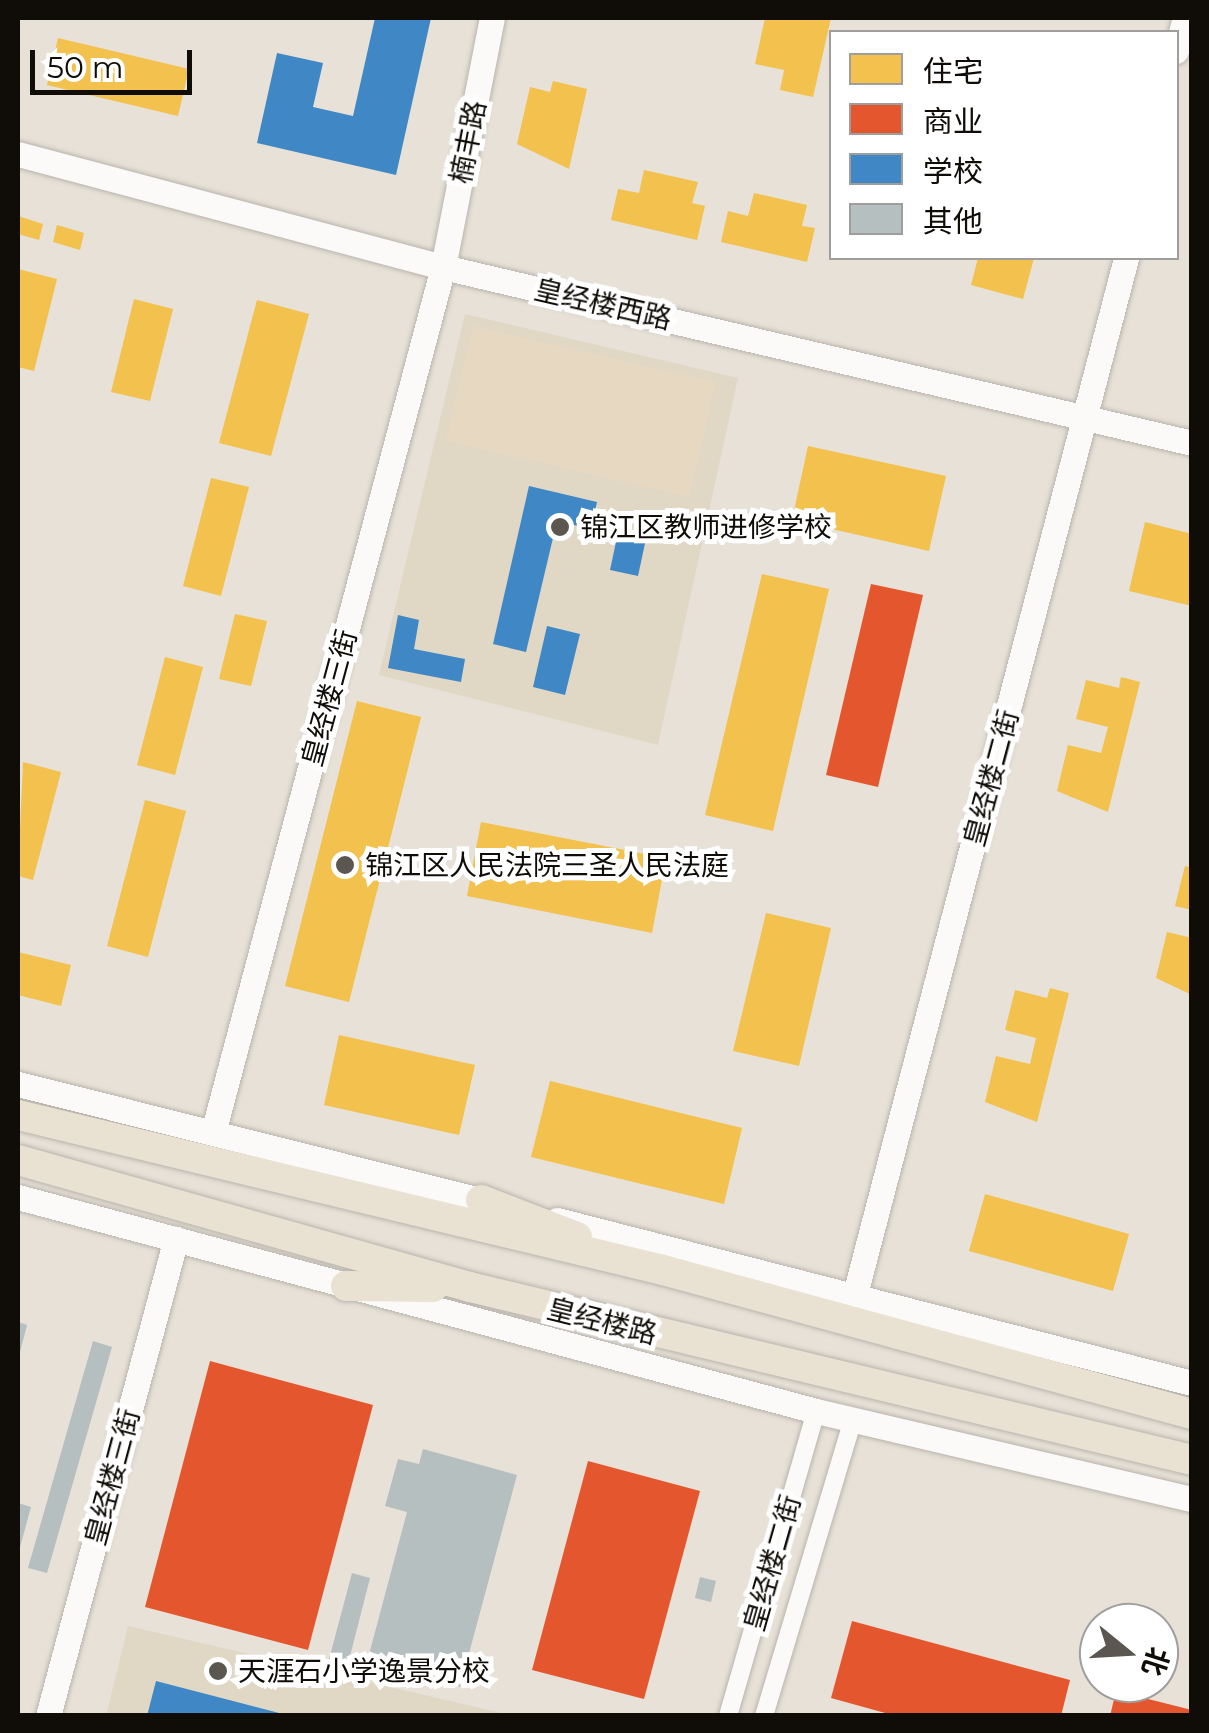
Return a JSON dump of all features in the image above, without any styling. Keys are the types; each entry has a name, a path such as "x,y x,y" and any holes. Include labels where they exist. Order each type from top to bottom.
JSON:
{"highway":[{"path":"18,1114 664,1270 1192,1414"},
{"name":"皇经楼路","path":"18,1160 470,1287 650,1333 1192,1460"},
{"path":"481,1200 664,1270"},
{"path":"346,1286 470,1287"}],"street":[{"name":"楠丰路","path":"443,267 492,18"},
{"name":"皇经楼西路","path":"18,154 443,267 1192,443"},
{"name":"皇经楼二街","path":"854,1298 1125,260"},
{"name":"皇经楼三街","path":"214,1129 443,267"},
{"path":"18,1084 214,1129 1192,1383"},
{"path":"18,1197 816,1412 1184,1495"},
{"name":"皇经楼三街","path":"48,1716 176,1239"},
{"name":"皇经楼二街","path":"728,1716 816,1412"},
{"name":"皇经楼二街","path":"764,1716 853,1420"}],"shaded area":[{"name":"锦江区教师进修学校","path":"465,314 738,378 658,745 379,675"},
{"path":"473,326 716,382 689,497 446,441"},
{"name":"天涯石小学逸景分校","path":"128,1626 510,1715 106,1716"}],"building: 住宅":[{"path":"765,18 831,18 813,97 780,90 784,70 755,64"},
{"path":"58,38 189,69 178,116 47,85"},
{"path":"553,81 587,89 569,169 517,144 530,87 550,92"},
{"path":"644,170 698,182 692,203 705,206 697,240 611,220 618,189 639,193"},
{"path":"754,193 807,205 802,226 815,228 807,262 721,242 728,211 748,216"},
{"path":"18,216 43,224 39,240 18,234"},
{"path":"57,225 84,233 80,250 53,242"},
{"path":"977,260 1033,260 1023,299 971,285"},
{"path":"18,269 57,279 34,371 18,367"},
{"path":"134,299 173,309 150,401 111,392"},
{"path":"257,300 309,314 271,456 219,443"},
{"path":"808,446 946,476 929,551 792,520"},
{"path":"211,478 249,487 221,596 183,586"},
{"path":"1145,522 1192,534 1192,606 1129,591"},
{"path":"762,574 829,589 773,831 705,815"},
{"path":"235,614 267,621 251,686 219,679"},
{"path":"165,657 203,667 175,775 137,765"},
{"path":"1121,677 1140,682 1108,812 1057,791 1068,745 1101,753 1108,727 1076,719 1086,680 1119,688"},
{"path":"357,701 421,717 349,1002 285,986"},
{"path":"23,762 61,772 33,880 18,876"},
{"path":"145,800 186,811 148,957 107,946"},
{"path":"481,822 666,858 652,933 467,896"},
{"path":"1185,866 1192,868 1192,910 1175,906"},
{"path":"766,913 831,928 799,1066 733,1051"},
{"path":"1167,932 1192,938 1192,995 1156,978"},
{"path":"18,952 71,965 61,1006 18,995"},
{"path":"1050,988 1069,993 1037,1122 985,1102 996,1056 1030,1064 1036,1038 1005,1030 1015,990 1047,998"},
{"path":"339,1035 475,1065 459,1135 324,1105"},
{"path":"550,1081 742,1128 724,1204 531,1157"},
{"path":"985,1194 1129,1234 1113,1291 969,1251"}],"building: 商业":[{"path":"871,584 923,595 878,787 826,775"},
{"path":"210,1361 373,1405 308,1650 145,1607"},
{"path":"588,1461 700,1491 644,1699 532,1670"},
{"path":"852,1621 1070,1680 1061,1716 896,1716 831,1698"},
{"path":"1113,1703 1164,1703 1192,1710 1192,1716 1110,1716"}],"building: 学校":[{"path":"375,18 431,18 396,175 257,143 277,53 323,63 313,107 353,116"},
{"path":"529,486 597,502 591,529 557,521 526,652 493,644"},
{"path":"619,528 647,534 638,576 610,570"},
{"path":"398,615 419,620 414,649 465,659 461,682 388,668"},
{"path":"547,626 580,634 565,695 533,687"},
{"path":"156,1681 283,1714 283,1716 147,1716"}],"building: 其他":[{"path":"18,1322 27,1325 19,1356 18,1356"},
{"path":"93,1341 112,1347 47,1573 28,1568"},
{"path":"423,1449 517,1475 460,1687 367,1662 407,1512 385,1506 398,1459 419,1464"},
{"path":"18,1503 31,1507 19,1551 18,1551"},
{"path":"352,1573 370,1578 347,1668 328,1663"},
{"path":"700,1577 716,1581 711,1602 695,1598"}],"place":[{"name":"锦江区教师进修学校","path":"560,527"},
{"name":"锦江区人民法院三圣人民法庭","path":"345,865"},
{"name":"天涯石小学逸景分校","path":"218,1671"}]}
